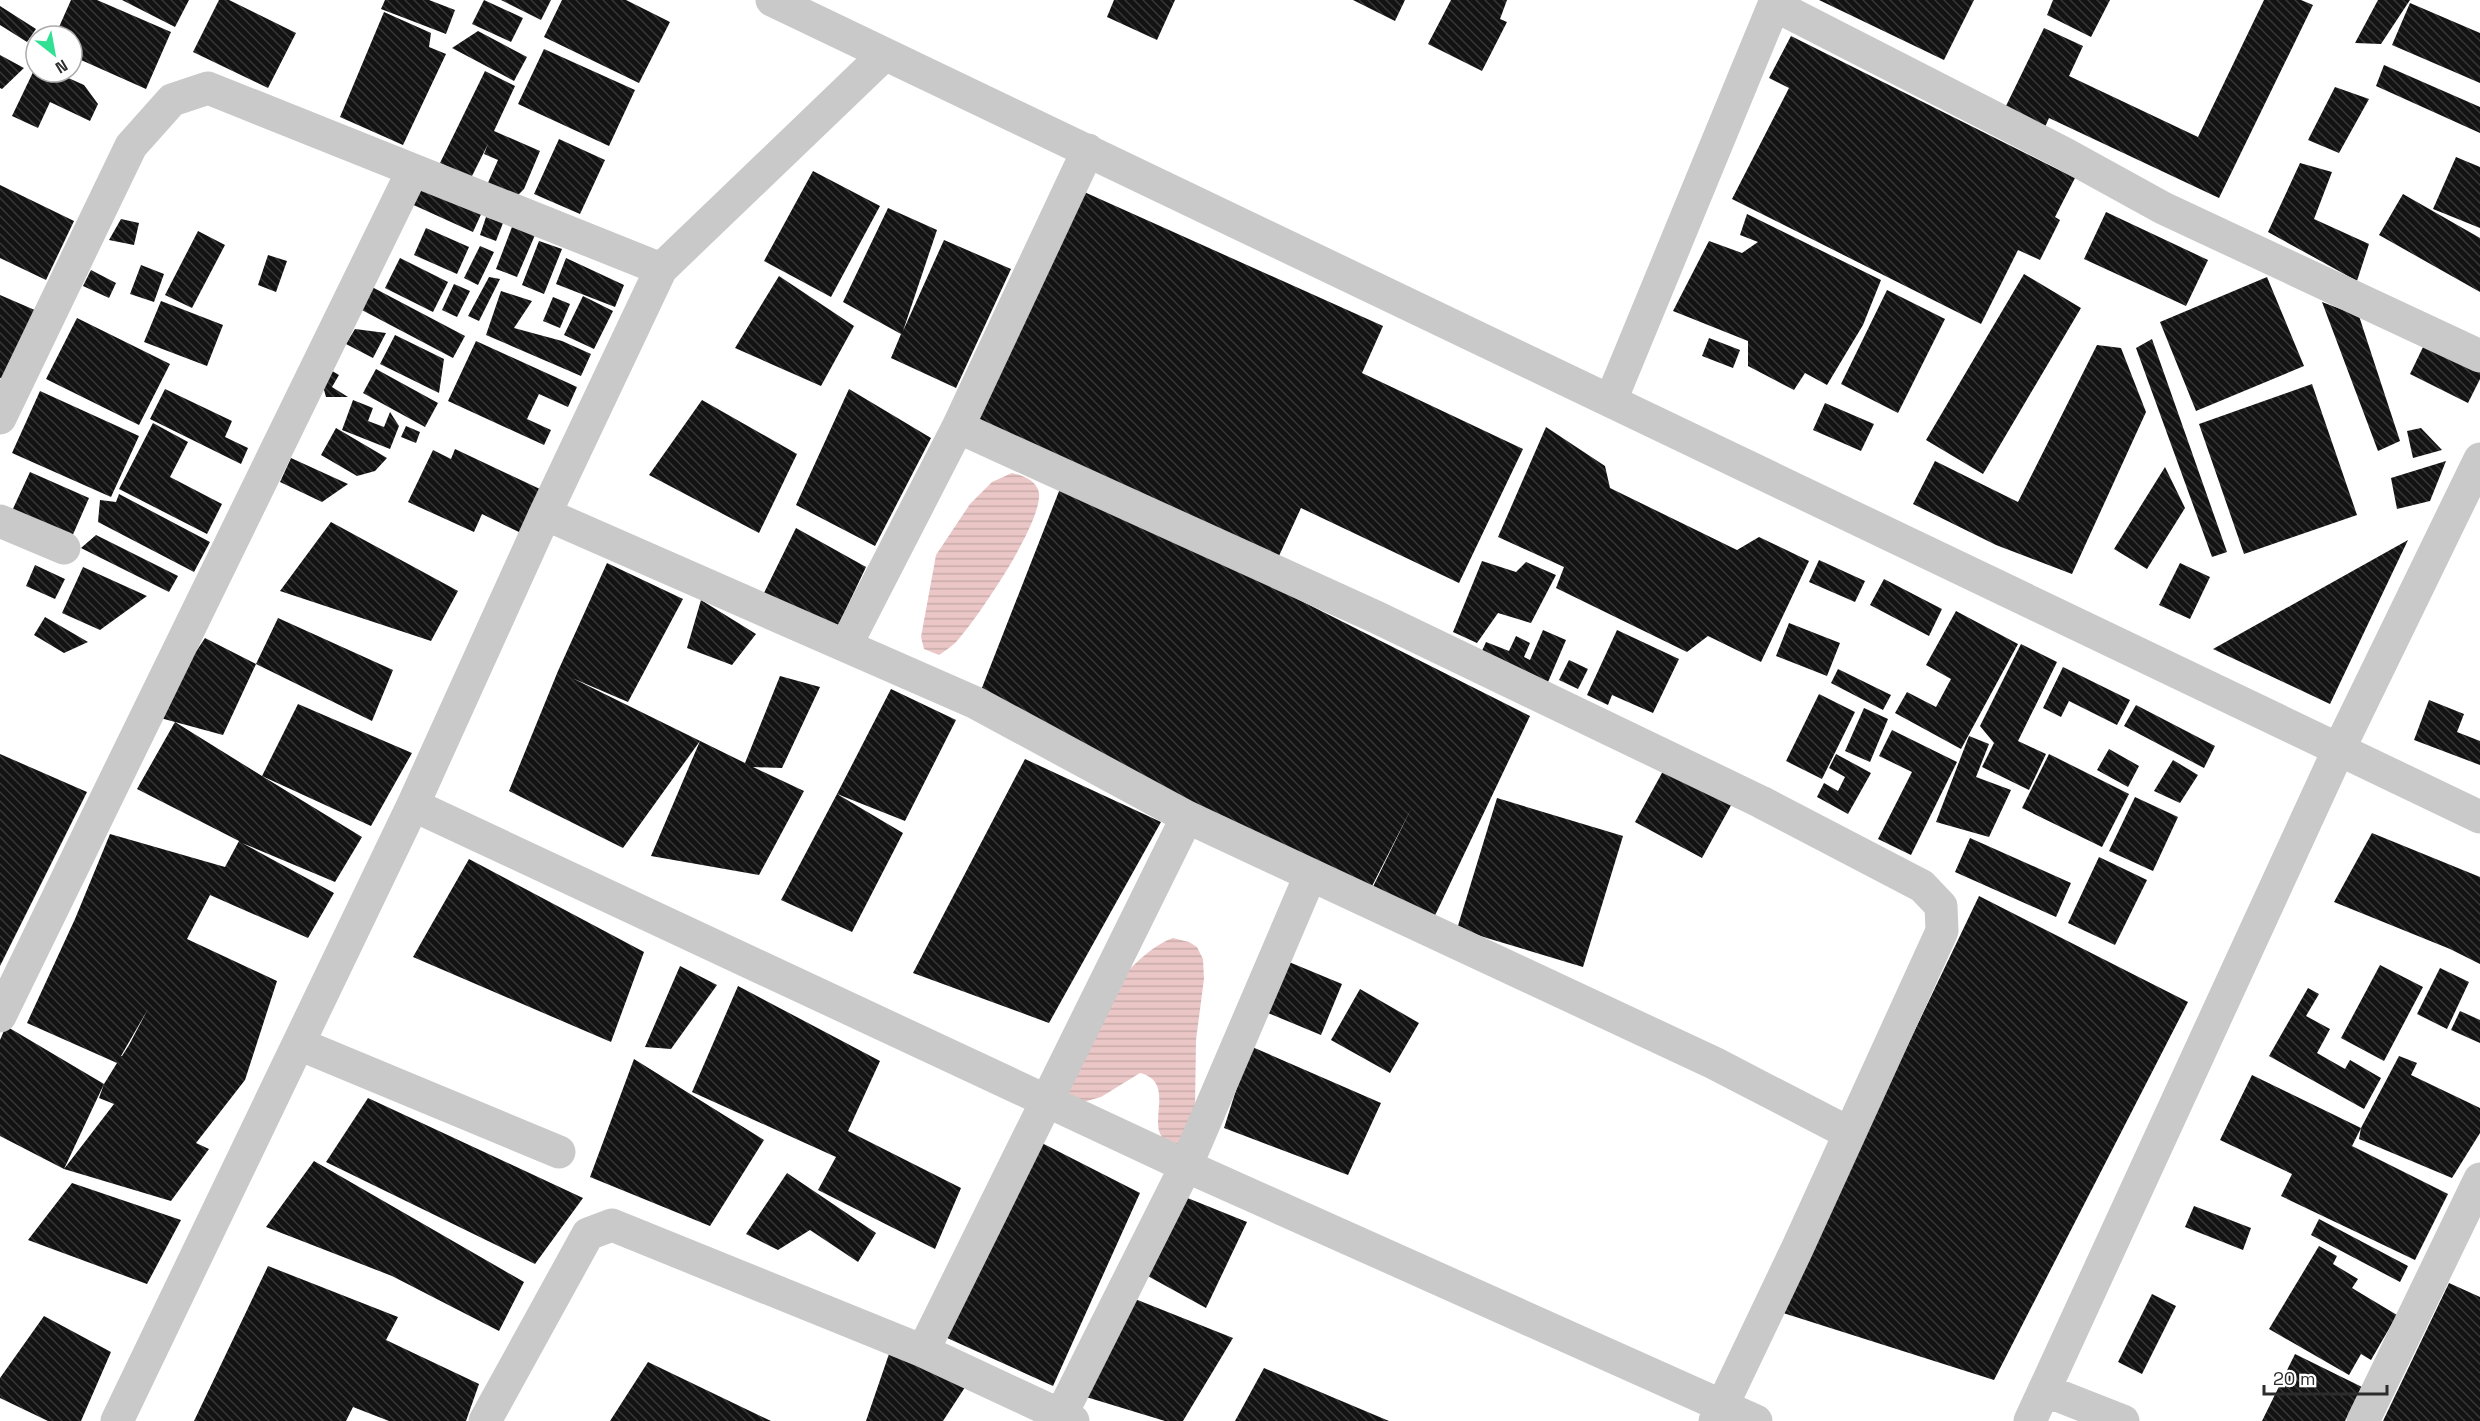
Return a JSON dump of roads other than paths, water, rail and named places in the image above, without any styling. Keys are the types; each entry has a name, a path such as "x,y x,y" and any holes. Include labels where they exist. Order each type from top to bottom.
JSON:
{"street":[{"path":"772,0 2480,817"},
{"path":"1611,400 1775,3 2066,154 2163,208 2480,356"},
{"path":"117,1421 413,805 545,514 661,269 885,54"},
{"path":"0,418 131,146 172,100 208,88 661,269"},
{"path":"846,645 958,427 1088,150"},
{"path":"0,1016 413,170"},
{"path":"958,427 1376,617 1761,802 1922,886 1941,906 1942,931 1797,1249 1719,1413"},
{"path":"2030,1421 2339,749 2471,501 2480,459"},
{"path":"545,514 976,703 1188,817 1714,1063 1849,1133"},
{"path":"0,521 64,548"},
{"path":"413,805 1045,1102 1719,1413 1756,1421"},
{"path":"923,1351 1188,817"},
{"path":"492,1418 588,1234 612,1225 923,1351 1067,1418 1186,1166 1310,876"},
{"path":"299,1044 559,1152"},
{"path":"2363,1421 2480,1179"},
{"path":"2044,1389 2123,1421"}]}
